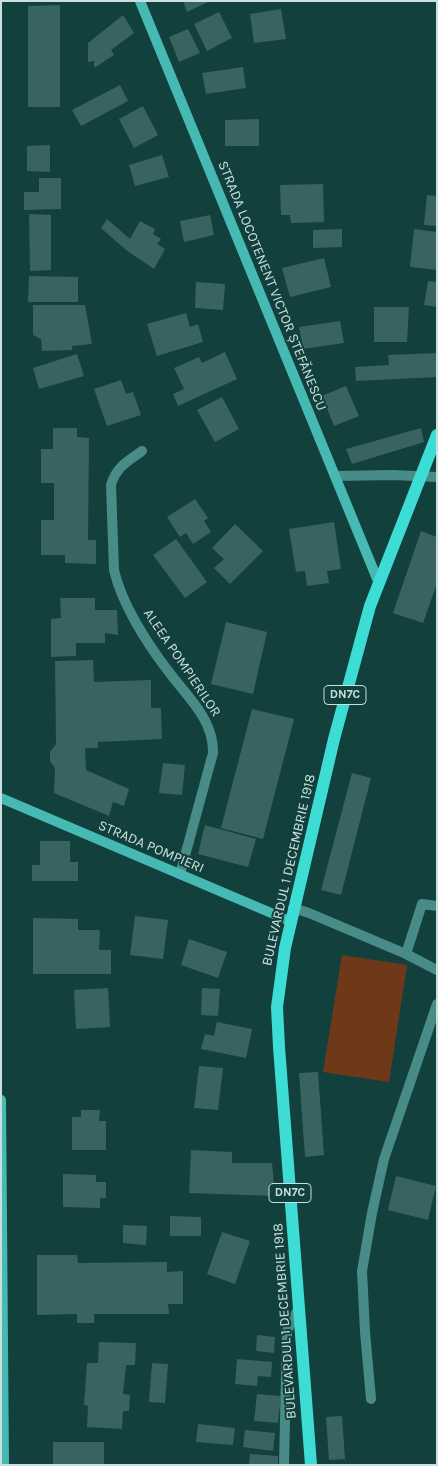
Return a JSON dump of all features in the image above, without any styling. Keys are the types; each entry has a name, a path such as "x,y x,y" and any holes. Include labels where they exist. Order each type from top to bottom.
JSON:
{"main road":[{"name":"STRADA LOCOTENENT VICTOR ȘTEFĂNESCU","path":"140,1 378,581"},
{"name":"DN7C","path":"421,476 437,436"},
{"name":"BULEVARDUL 1 DECEMBRIE 1918","path":"311,1465 279,1047 278,1007 290,921 359,642 378,581 421,476"},
{"name":"STRADA POMPIERI","path":"1,798 290,921"},
{"path":"1,1100 4,1465"}],"street":[{"name":"ALEEA POMPIERILOR","path":"142,451 120,467 114,475 111,485 115,577 130,610 164,666 207,722 213,741 213,753 180,874"},
{"path":"335,476 437,477"},
{"path":"406,954 422,904 437,906"},
{"path":"293,908 406,954 437,970"},
{"path":"371,1399 362,1272 384,1159 437,1004"},
{"path":"284,1465 287,1331 298,1307"}],"shaded area":[{"path":"342,955 407,965 389,1082 323,1072"}],"building":[{"path":"183,1 210,1 187,12"},
{"path":"60,5 60,107 28,107 28,6"},
{"path":"281,9 286,39 254,43 250,14"},
{"path":"219,12 232,38 207,51 194,24"},
{"path":"123,15 134,33 111,50 114,55 94,68 94,61 88,62 88,43"},
{"path":"188,29 200,53 179,62 169,37"},
{"path":"243,67 246,88 206,94 202,73"},
{"path":"120,85 128,101 81,126 72,110"},
{"path":"143,106 158,135 134,148 119,119"},
{"path":"259,119 259,146 225,146 225,120"},
{"path":"50,145 50,172 27,171 27,146"},
{"path":"162,155 169,177 135,186 129,165"},
{"path":"39,178 61,178 61,209 24,210 24,192 39,192"},
{"path":"323,184 324,222 291,223 290,215 281,215 280,185"},
{"path":"427,195 437,196 437,226 424,225"},
{"path":"29,214 51,215 51,270 30,271"},
{"path":"210,215 214,235 184,242 180,221"},
{"path":"107,219 130,239 140,221 155,229 153,234 161,239 157,244 165,249 154,269 126,250 101,228"},
{"path":"342,229 342,247 313,248 313,230"},
{"path":"414,229 437,232 437,270 410,267"},
{"path":"324,258 331,287 290,297 282,268"},
{"path":"29,276 78,277 78,302 28,302"},
{"path":"428,281 437,282 437,307 424,305"},
{"path":"196,282 225,284 223,310 195,308"},
{"path":"33,305 85,305 92,344 72,346 72,350 42,351 41,339 33,335"},
{"path":"374,307 409,307 407,342 374,342"},
{"path":"186,313 190,327 198,324 203,342 157,356 147,324"},
{"path":"340,321 344,343 303,349 299,327"},
{"path":"225,352 237,379 178,406 173,394 184,389 174,368 199,357 202,363"},
{"path":"437,353 437,377 356,381 355,367 389,365 388,355"},
{"path":"77,354 84,376 39,389 33,368"},
{"path":"121,380 126,394 133,392 141,415 107,426 94,389"},
{"path":"346,386 359,416 334,426 322,396"},
{"path":"222,397 239,429 215,442 197,410"},
{"path":"53,428 77,428 77,437 89,438 88,540 96,540 96,564 65,563 65,555 41,555 41,520 54,520 54,483 41,483 41,449 53,449"},
{"path":"421,428 424,442 352,464 346,449"},
{"path":"195,499 208,518 204,521 211,532 193,544 186,533 180,537 167,517"},
{"path":"334,522 341,569 327,571 329,583 307,586 305,571 296,572 289,529"},
{"path":"235,524 263,551 230,584 214,568 224,559 212,548"},
{"path":"421,531 437,537 437,583 423,623 393,613"},
{"path":"176,539 207,582 185,598 153,555"},
{"path":"60,598 95,598 95,610 117,610 118,635 105,633 105,643 76,643 76,656 51,657 51,619 61,618"},
{"path":"226,622 267,632 253,694 211,684"},
{"path":"93,660 94,682 151,680 151,708 161,708 162,739 98,742 98,748 85,748 86,770 129,789 124,806 113,802 109,816 54,793 55,768 50,761 50,752 56,744 55,661"},
{"path":"252,709 294,719 263,839 221,828"},
{"path":"163,763 185,765 182,795 159,793"},
{"path":"352,773 371,778 341,895 321,890"},
{"path":"205,825 256,839 248,867 198,854"},
{"path":"40,841 70,841 70,862 78,862 78,881 32,881 32,865 40,865"},
{"path":"135,916 168,920 163,959 130,955"},
{"path":"33,918 78,919 78,930 100,930 99,950 111,950 111,974 33,974"},
{"path":"189,939 227,952 218,978 181,965"},
{"path":"108,988 110,1027 76,1029 74,990"},
{"path":"202,988 220,989 218,1016 201,1015"},
{"path":"217,1022 252,1029 246,1058 201,1049 205,1034 214,1036"},
{"path":"199,1066 223,1068 218,1110 194,1108"},
{"path":"318,1072 324,1155 305,1157 299,1073"},
{"path":"81,1110 100,1110 99,1121 106,1121 106,1150 72,1150 72,1117 81,1117"},
{"path":"191,1150 232,1152 232,1163 272,1163 275,1196 189,1193"},
{"path":"63,1174 96,1175 96,1182 106,1182 106,1198 100,1198 100,1208 63,1207"},
{"path":"396,1176 436,1186 428,1220 388,1210"},
{"path":"170,1216 201,1217 201,1236 170,1236"},
{"path":"123,1225 147,1226 146,1245 123,1243"},
{"path":"222,1232 250,1241 235,1284 207,1274"},
{"path":"37,1255 77,1255 78,1263 167,1262 167,1272 183,1271 183,1304 168,1304 169,1314 94,1314 94,1323 77,1323 77,1314 37,1315"},
{"path":"257,1335 275,1337 274,1353 256,1351"},
{"path":"99,1342 136,1343 135,1365 126,1365 123,1394 130,1395 129,1411 123,1411 122,1429 87,1427 88,1406 84,1405 87,1363 98,1363"},
{"path":"237,1359 272,1362 271,1377 258,1376 257,1386 235,1384"},
{"path":"152,1363 168,1364 165,1403 149,1402"},
{"path":"257,1394 281,1396 278,1423 254,1421"},
{"path":"342,1416 345,1459 329,1460 326,1417"},
{"path":"198,1424 235,1428 233,1445 196,1442"},
{"path":"245,1430 275,1433 273,1451 243,1447"},
{"path":"53,1442 104,1442 104,1465 53,1465"},
{"path":"250,1454 278,1456 278,1465 249,1465"}]}
